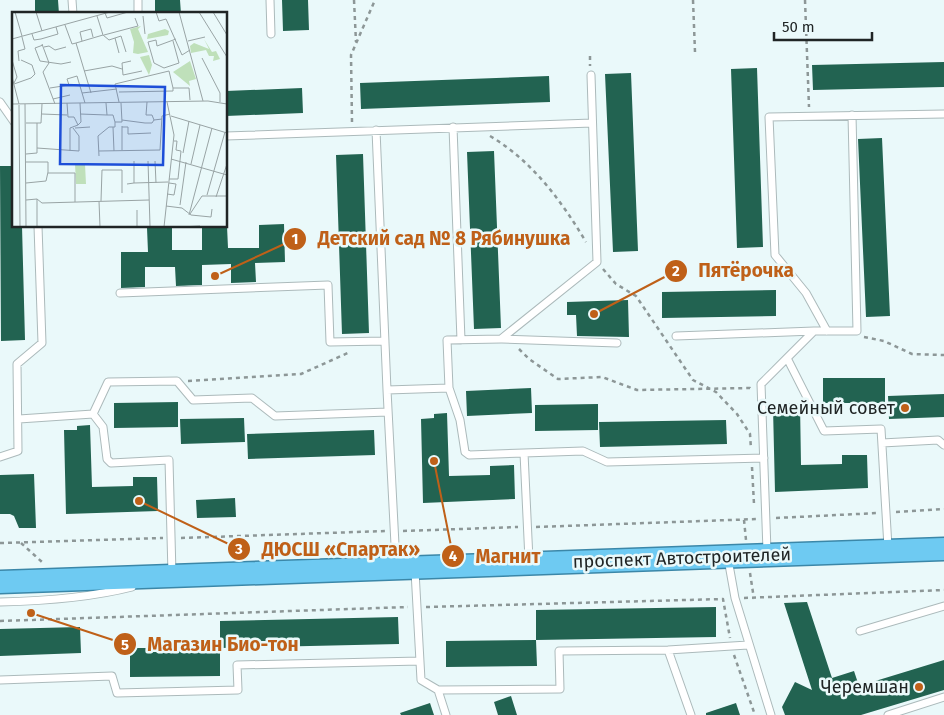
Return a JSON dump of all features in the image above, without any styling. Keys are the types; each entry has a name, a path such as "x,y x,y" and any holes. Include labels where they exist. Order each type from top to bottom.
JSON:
{"highway":[{"name":"проспект Автостроителей","path":"0,582 405,566 944,549"}],"lane":[{"path":"270,0 271,34"},
{"path":"505,339 597,262 591,75"},
{"path":"0,102 12,119"},
{"path":"827,331 806,293 775,255 769,117 944,114"},
{"path":"676,336 857,331 852,115"},
{"path":"228,136 592,122"},
{"path":"453,127 461,340"},
{"path":"376,130 394,531 405,566 420,661 421,680 438,690 560,689 559,651 668,650 748,645"},
{"path":"0,457 18,451 17,364 42,343 38,228"},
{"path":"120,294 328,285 330,342 385,341"},
{"path":"767,554 766,519 757,458 761,384 814,331"},
{"path":"617,343 505,339 447,340 449,388 460,420 465,452 469,455 582,451 607,462 757,458"},
{"path":"787,358 824,431 881,429 888,550"},
{"path":"93,414 108,382 177,381 193,400 252,398 274,416 388,412"},
{"path":"387,390 449,388"},
{"path":"19,419 93,414"},
{"path":"0,602 43,601 114,592 172,576 169,460 111,463 107,459 103,427 93,414"},
{"path":"882,443 938,440 944,445"},
{"path":"524,453 529,563"},
{"path":"727,556 735,598 748,645 771,715"},
{"path":"860,631 944,606"},
{"path":"668,650 691,715"},
{"path":"0,680 112,676 117,693 238,690 237,665 420,661"},
{"path":"438,690 446,715"},
{"path":"888,715 944,697"}],"path":[{"path":"354,0 356,44"},
{"path":"352,131 351,55 375,0"},
{"path":"693,0 695,52"},
{"path":"805,0 809,116"},
{"path":"474,127 502,143 529,163 579,230 597,262 616,284 636,296 693,380 716,392 737,414 750,434 757,458 752,469 755,520"},
{"path":"855,335 884,341 912,354 944,355"},
{"path":"505,339 529,359 558,379 602,377 637,390 750,388 756,394"},
{"path":"177,381 301,374 348,354 356,342"},
{"path":"0,543 755,520 944,510"},
{"path":"22,542 42,562"},
{"path":"723,599 944,590"}],"building":[{"path":"35,0 58,0 59,12 35,12"},
{"path":"155,0 180,0 181,12 155,12"},
{"path":"282,0 308,0 309,30 283,31"},
{"path":"944,62 944,87 813,90 812,65"},
{"path":"757,68 763,247 737,248 731,69"},
{"path":"631,73 638,251 613,252 605,74"},
{"path":"549,76 550,102 361,109 360,83"},
{"path":"302,88 303,113 228,116 228,91"},
{"path":"882,138 890,316 866,317 858,139"},
{"path":"494,151 501,328 474,329 467,152"},
{"path":"363,154 369,333 342,334 336,155"},
{"path":"0,166 12,166 12,228 22,228 25,340 1,341"},
{"path":"284,224 285,262 255,263 256,282 231,283 231,264 202,265 202,285 176,286 175,267 145,267 145,287 121,288 121,252 148,252 147,228 172,228 172,250 202,250 202,228 227,228 228,248 259,248 259,225"},
{"path":"776,290 776,316 662,318 662,292"},
{"path":"628,300 629,337 577,336 576,315 567,315 567,302"},
{"path":"823,378 885,378 885,403 823,403"},
{"path":"531,388 532,413 467,416 466,391"},
{"path":"944,394 944,417 889,419 888,396"},
{"path":"178,402 178,427 114,428 114,403"},
{"path":"786,403 800,403 801,465 842,464 842,455 867,455 868,488 775,492 773,408 787,408"},
{"path":"598,404 598,430 535,431 535,405"},
{"path":"447,413 449,476 490,475 490,466 514,465 515,499 423,503 421,419 434,418 434,414"},
{"path":"244,418 245,442 181,444 180,419"},
{"path":"726,420 727,444 600,447 599,422"},
{"path":"90,425 92,487 133,486 133,477 157,477 158,511 66,514 64,430 77,430 77,426"},
{"path":"374,430 375,455 248,459 247,434"},
{"path":"34,474 36,528 19,528 14,516 0,514 0,475"},
{"path":"235,498 236,517 197,518 196,500"},
{"path":"807,602 832,678 854,671 859,686 944,660 944,690 861,715 785,715 782,707 795,682 812,690 784,603"},
{"path":"716,607 716,637 536,640 536,610"},
{"path":"398,617 399,644 220,648 220,621"},
{"path":"80,627 81,653 0,656 0,629"},
{"path":"536,640 537,666 446,667 446,641"},
{"path":"130,648 220,648 220,676 130,677"},
{"path":"511,696 517,715 498,715 494,702"},
{"path":"430,703 434,715 401,715 400,713"},
{"path":"736,703 740,715 706,715 706,713"}],"place":[{"name":"Детский сад № 8 Рябинушка","path":"215,276"},
{"name":"Пятёрочка","path":"594,314"},
{"name":"Семейный совет","path":"905,408"},
{"name":"Магнит","path":"434,461"},
{"name":"ДЮСШ «Спартак»","path":"139,501"},
{"name":"Магазин Био-тон","path":"31,613"},
{"name":"Черемшан","path":"919,687"}]}
